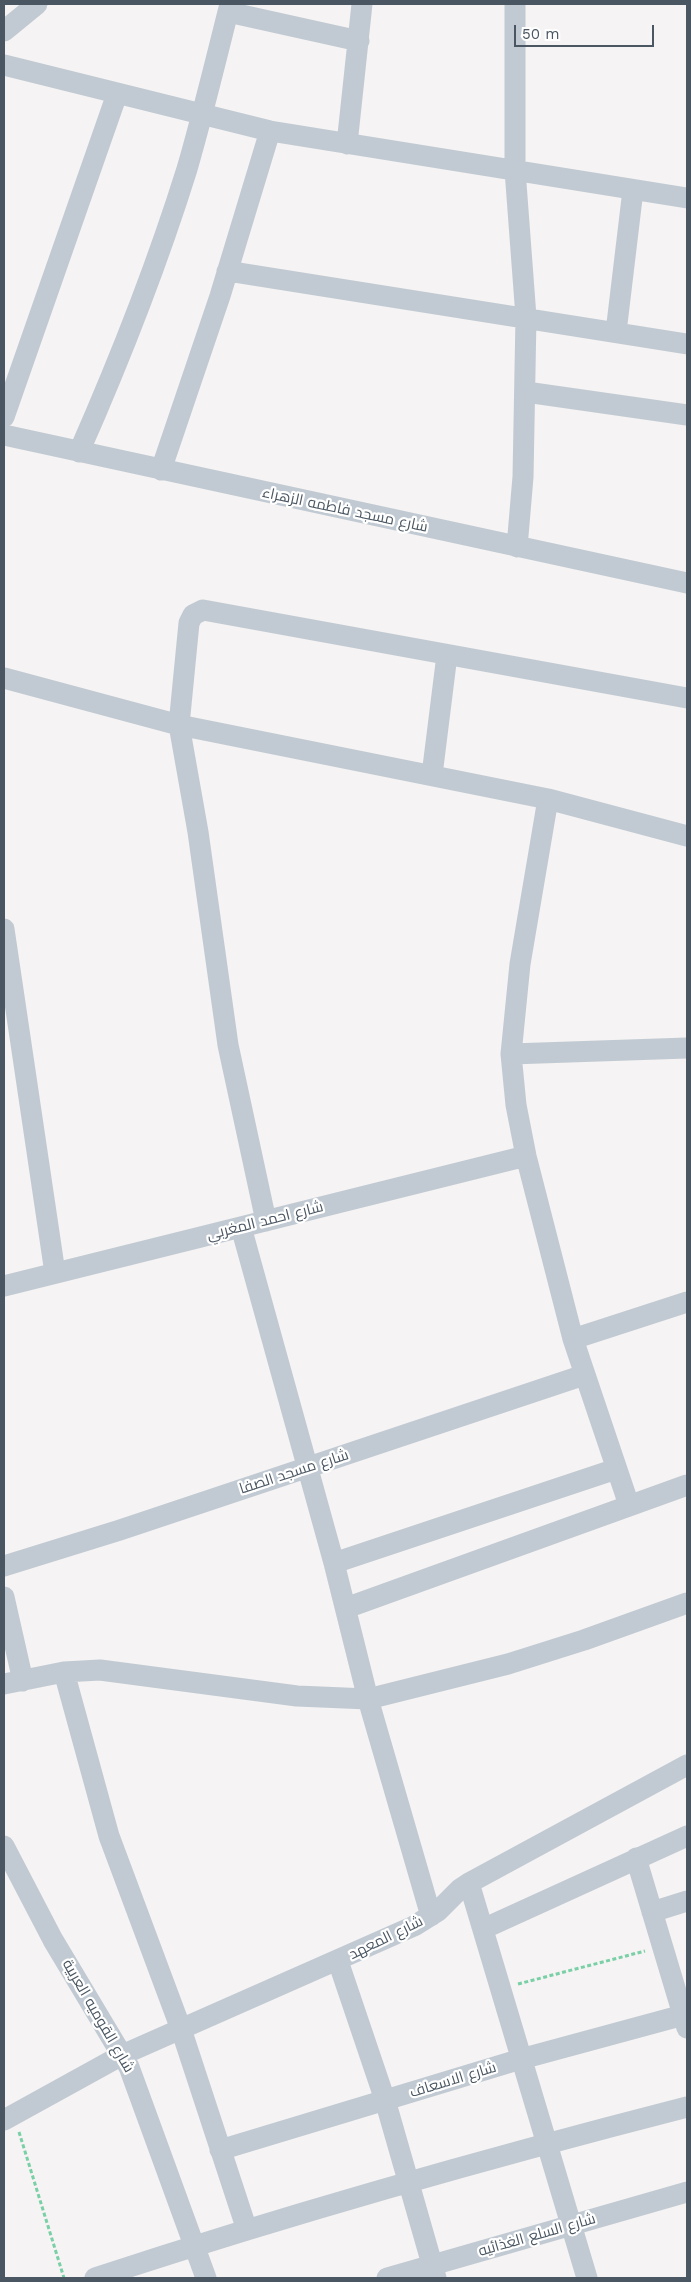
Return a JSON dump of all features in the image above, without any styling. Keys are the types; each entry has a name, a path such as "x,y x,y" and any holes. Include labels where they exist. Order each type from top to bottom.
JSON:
{"street":[{"path":"4,31 37,4"},
{"path":"347,144 362,4"},
{"path":"515,4 515,170 526,317 523,477 517,547"},
{"path":"80,452 144,292 187,169 228,8 359,41"},
{"path":"4,65 270,131 687,198"},
{"path":"4,417 117,94"},
{"path":"162,470 228,272 270,131"},
{"path":"616,332 633,190"},
{"path":"228,272 526,317 687,344"},
{"path":"526,392 687,415"},
{"name":"شارع مسجد فاطمه الزهراء","path":"4,435 687,583"},
{"path":"266,1221 228,1045 198,832 179,726 189,623 193,615 203,610 687,698"},
{"path":"432,775 447,655"},
{"path":"4,678 179,726 548,799 687,836"},
{"path":"548,799 520,964 511,1054 516,1105 526,1156 573,1339 629,1506"},
{"path":"4,929 55,1273"},
{"path":"511,1054 687,1048"},
{"name":"شارع احمد المغربي","path":"4,1286 526,1156"},
{"path":"241,1227 334,1563 368,1699 431,1916"},
{"path":"573,1339 687,1302"},
{"name":"شارع مسجد الصفا","path":"4,1566 120,1530 584,1375"},
{"path":"334,1563 616,1469"},
{"path":"346,1608 687,1484"},
{"path":"4,1597 13,1682 64,1672 100,1670 297,1696 368,1699 508,1664 584,1640 687,1603"},
{"path":"64,1672 109,1836 181,2029 246,2230"},
{"name":"شارع المعهد","path":"9,2117 122,2055 414,1926 431,1916 469,1883 687,1765"},
{"path":"483,1929 687,1836"},
{"name":"شارع القوميه العربية","path":"4,1846 53,1940 122,2055 136,2082 206,2278"},
{"path":"636,1858 686,2019"},
{"path":"469,1883 587,2278"},
{"path":"652,1912 687,1901"},
{"path":"338,1961 385,2100 435,2272"},
{"name":"شارع الاسعاف","path":"220,2150 522,2059 686,2019"},
{"path":"94,2278 246,2230 547,2143 687,2107"},
{"name":"شارع السلع الغذائيه","path":"386,2278 435,2272 571,2225 687,2192"}],"path":[{"path":"501,1989 663,1947"},
{"path":"9,2117 64,2278"}]}
